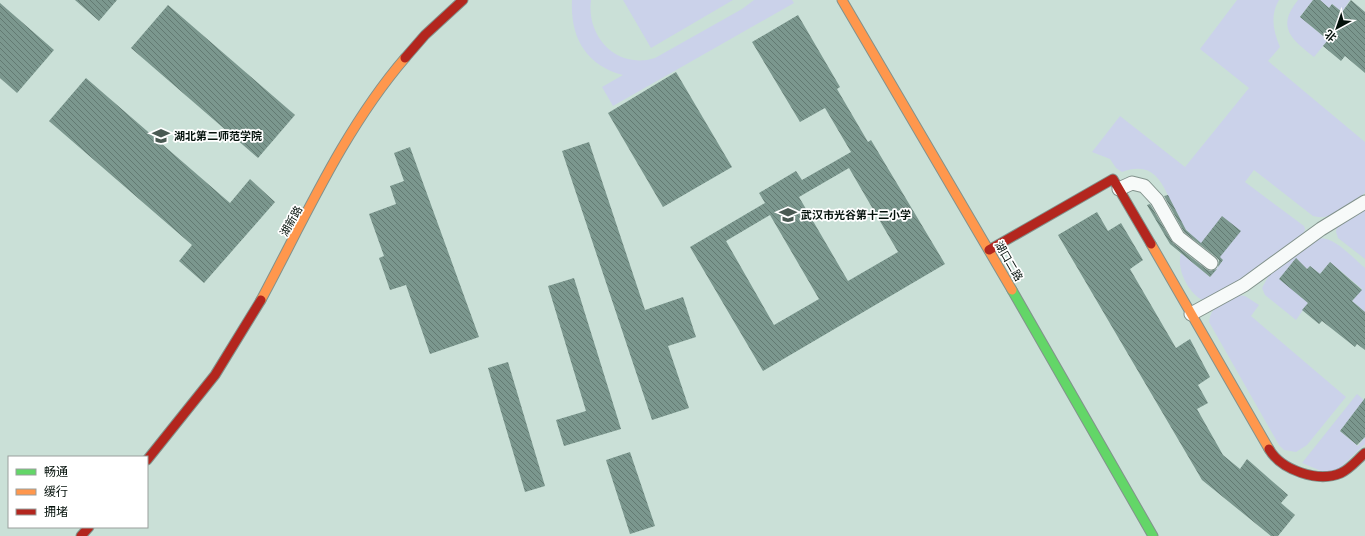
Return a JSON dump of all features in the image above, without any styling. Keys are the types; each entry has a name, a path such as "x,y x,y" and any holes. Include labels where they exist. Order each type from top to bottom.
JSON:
{"street":[{"name":"湖新路","path":"148,459 193,407 236,345 369,105 412,49 463,0"},
{"name":"湖口二路","path":"842,0 989,250 1153,536"},
{"path":"989,250 1113,179 1273,456 1292,469 1309,475 1326,478 1343,472 1365,453"},
{"path":"1119,189 1132,184 1144,186 1157,200 1178,237 1211,263"},
{"path":"1191,314 1244,285 1321,229 1365,202"},
{"path":"81,536 88,528"}],"shaded area":[{"path":"572,0 591,0 591,14 594,26 599,38 607,47 617,55 628,59 641,60 655,58 742,9 754,0 792,0 794,3 613,106 602,87 623,75 610,71 599,65 583,48 574,26"},
{"path":"623,0 733,0 651,48"},
{"path":"1237,0 1279,0 1274,11 1274,29 1280,47 1268,61 1365,142 1365,193 1334,214 1320,217 1313,216 1254,170 1245,182 1304,226 1305,229 1303,236 1241,281 1202,300 1192,292 1184,280 1180,266 1181,253 1210,277 1223,260 1187,231 1180,221 1164,186 1157,177 1148,171 1137,169 1122,172 1116,168 1110,159 1092,152 1120,116 1185,167 1249,88 1200,49"},
{"path":"1298,0 1313,0 1300,17 1328,40 1314,57 1293,38 1287,25 1291,9"},
{"path":"1320,0 1350,0 1342,12 1332,4 1329,8"},
{"path":"1365,209 1365,259 1338,238 1336,232 1337,226"},
{"path":"1320,238 1332,241 1338,245 1365,268 1365,312 1352,301 1362,289 1330,262 1320,274 1310,266 1307,269 1296,258 1280,279 1308,303 1296,320 1265,295 1262,288 1270,273"},
{"path":"1238,295 1245,296 1259,305 1251,316 1346,397 1307,445 1296,452 1284,450 1279,445 1209,322 1210,316 1215,308 1223,302"},
{"path":"1357,394 1364,400 1340,431 1358,446 1365,437 1365,444 1339,469 1326,473 1302,463"}],"building":[{"path":"75,0 117,0 99,21"},
{"path":"1313,0 1320,0 1329,8 1332,4 1342,12 1351,0 1365,12 1365,73 1345,56 1341,61 1323,46 1328,40 1300,17"},
{"path":"0,3 54,50 17,93 0,78"},
{"path":"168,5 295,115 258,158 131,48"},
{"path":"798,15 840,87 837,89 868,142 871,140 945,264 763,371 690,247 765,203 759,193 796,171 802,180 851,152 825,108 800,122 752,42","holes":["849,168 898,252 848,281 799,197","770,215 819,299 774,325 726,241"]},
{"path":"676,72 732,167 663,207 608,113"},
{"path":"86,78 230,203 250,179 275,202 204,283 179,261 192,245 49,121"},
{"path":"589,142 645,310 683,297 696,337 668,346 689,408 652,420 562,151"},
{"path":"410,147 479,337 430,354 406,285 390,290 379,258 384,256 369,214 396,204 390,186 404,181 394,153"},
{"path":"1168,195 1186,230 1201,243 1222,216 1241,231 1220,257 1223,260 1218,267 1219,260 1184,232 1164,196"},
{"path":"1150,204 1173,243 1206,269 1210,271 1217,269 1210,277 1170,244 1147,205"},
{"path":"1097,212 1108,231 1121,223 1143,260 1130,269 1176,348 1190,339 1210,377 1198,385 1208,403 1197,409 1223,455 1240,469 1247,459 1288,495 1281,503 1295,515 1278,536 1271,536 1202,480 1058,235"},
{"path":"1296,258 1307,269 1310,266 1320,274 1330,262 1362,290 1352,301 1365,312 1365,350 1357,344 1355,347 1322,321 1319,324 1302,310 1308,303 1279,279"},
{"path":"574,278 621,429 564,446 556,420 586,411 548,286"},
{"path":"508,362 545,486 525,492 488,368"},
{"path":"1365,398 1365,437 1357,445 1340,431"},
{"path":"630,452 655,526 630,534 606,460"}],"traffic: fast":[{"path":"1012,290 1153,536"}],"traffic: slow":[{"path":"842,0 1012,290"},
{"path":"261,300 344,144 383,85 405,58"},
{"path":"1151,244 1269,449"}],"traffic: jam":[{"path":"405,58 425,35 463,0"},
{"path":"989,250 1113,179 1151,244"},
{"path":"148,459 215,375 261,300"},
{"path":"1269,449 1282,463 1291,468 1301,473 1322,476 1332,476 1341,473 1365,453"},
{"path":"81,536 88,528"}],"place":[{"name":"湖北第二师范学院","path":"161,136"},
{"name":"武汉市光谷第十二小学","path":"788,215"}]}
